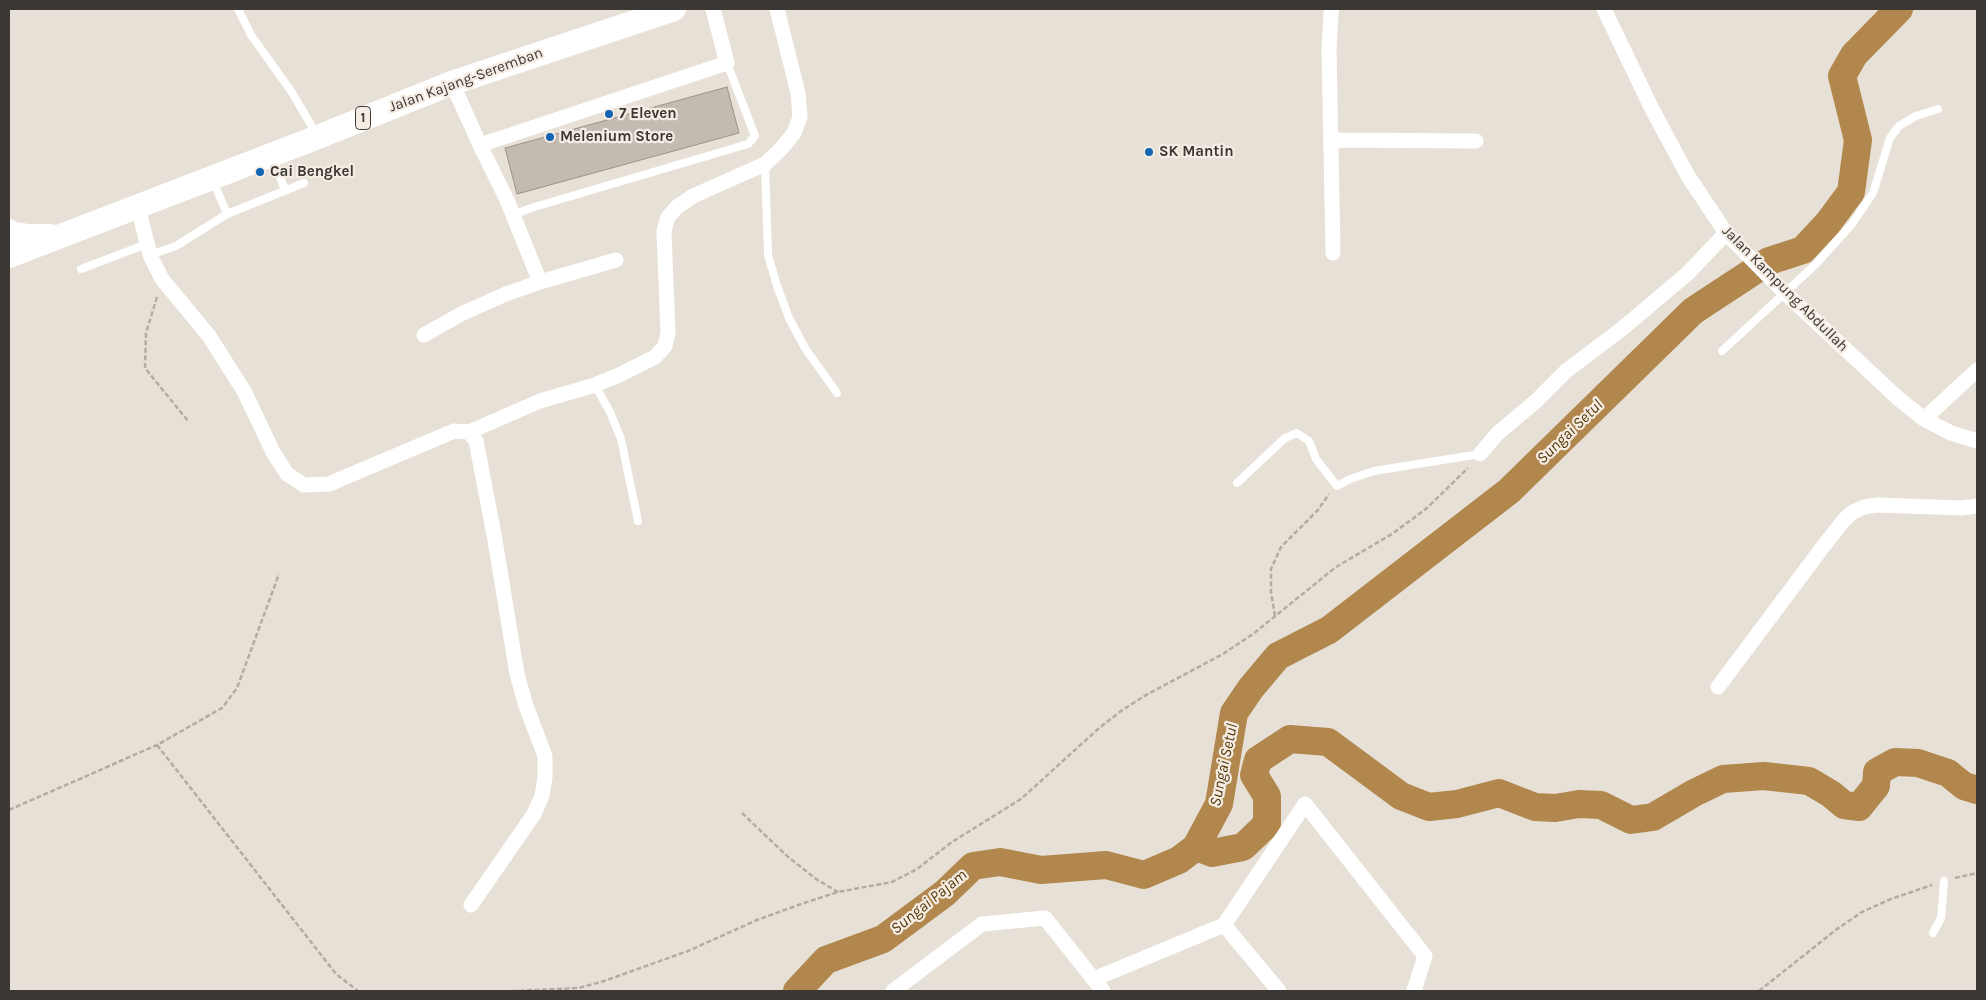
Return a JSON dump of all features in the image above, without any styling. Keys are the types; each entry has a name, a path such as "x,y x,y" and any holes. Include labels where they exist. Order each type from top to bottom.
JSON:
{"main road":[{"name":"Jalan Kajang-Seremban","path":"9,256 271,156 452,83 674,9"},
{"path":"9,231 20,235 47,235 56,238"}],"street":[{"path":"480,145 727,62 712,9"},
{"path":"138,207 148,249 162,279 193,314 244,391 273,452 286,474 304,485 329,484 454,431 469,432 540,401 595,385 655,357 665,346 668,333 664,231 668,218 677,207 692,196 765,164 794,133 800,117 798,93 777,9"},
{"path":"1332,9 1329,48 1333,253"},
{"name":"Jalan Kampung Abdullah","path":"1604,9 1652,109 1683,168 1726,233 1769,278 1900,400 1924,419 1952,433 1977,440"},
{"path":"452,83 513,215 540,282"},
{"path":"1331,140 1476,141"},
{"path":"1480,454 1497,434 1536,401 1566,371 1638,316 1688,273 1726,233"},
{"path":"424,335 461,314 506,294 616,260"},
{"path":"1924,419 1977,370"},
{"path":"469,432 476,441 495,540 517,674 526,706 545,756 542,796 534,814 471,905"},
{"path":"1718,687 1830,538 1853,512 1864,507 1878,505 1962,508 1977,506"},
{"path":"1094,979 1224,925 1305,804 1425,956 1414,991"},
{"path":"893,991 982,924 1045,918 1103,991"},
{"path":"1224,925 1279,991"}],"lane":[{"path":"238,9 251,35 291,91 318,137"},
{"path":"513,215 540,205 748,144 755,136 727,62"},
{"path":"1722,351 1816,264 1852,224 1873,193 1890,138 1899,126 1916,116 1938,109"},
{"path":"271,156 285,190"},
{"path":"765,164 768,255 777,286 789,318 806,348 837,393"},
{"path":"212,178 227,214"},
{"path":"81,269 148,249 176,246 227,214 304,183"},
{"path":"595,385 610,412 621,440 638,521"},
{"path":"1237,483 1285,438 1297,433 1309,441 1316,459 1337,486 1350,479 1374,471 1480,454"},
{"path":"1933,933 1941,918 1944,880"}],"path":[{"path":"162,279 146,332 145,368 188,421"},
{"path":"512,991 579,988 604,981 688,950 758,920 838,892 892,882 917,869 952,842 1022,799 1098,729 1121,711 1146,695 1223,654 1275,616 1336,567 1392,534 1427,508 1460,478 1480,454"},
{"path":"1275,616 1271,592 1271,569 1281,547 1318,510 1337,486"},
{"path":"9,810 157,745 222,708 237,688 279,574"},
{"path":"157,745 336,974 358,991"},
{"path":"742,813 787,856 816,879 838,892"},
{"path":"1759,991 1862,912 1891,898 1944,880 1977,873"}],"building":[{"path":"727,87 739,133 517,194 505,148"}],"waterway":[{"name":"Sungai Setul","path":"797,991 826,960 883,939 945,893 973,866 1000,862 1041,870 1106,865 1144,875 1179,860 1196,847 1219,804 1234,713 1251,688 1278,656 1329,630 1509,491 1693,311 1769,261 1803,250 1828,223 1851,192 1858,140 1842,76 1854,55 1899,9"},
{"name":"Sungai Pajam","path":"1196,847 1212,853 1243,847 1267,824 1267,796 1254,775 1258,760 1290,739 1328,742 1401,796 1429,807 1457,804 1499,793 1535,807 1555,808 1579,804 1601,805 1631,820 1653,817 1694,793 1723,779 1764,776 1809,781 1831,794 1844,805 1859,807 1876,786 1877,772 1895,762 1918,763 1948,773 1964,786 1977,790"}],"place":[{"name":"7 Eleven","path":"609,114"},
{"name":"Melenium Store","path":"550,137"},
{"name":"SK Mantin","path":"1149,152"},
{"name":"Cai Bengkel","path":"260,172"}]}
